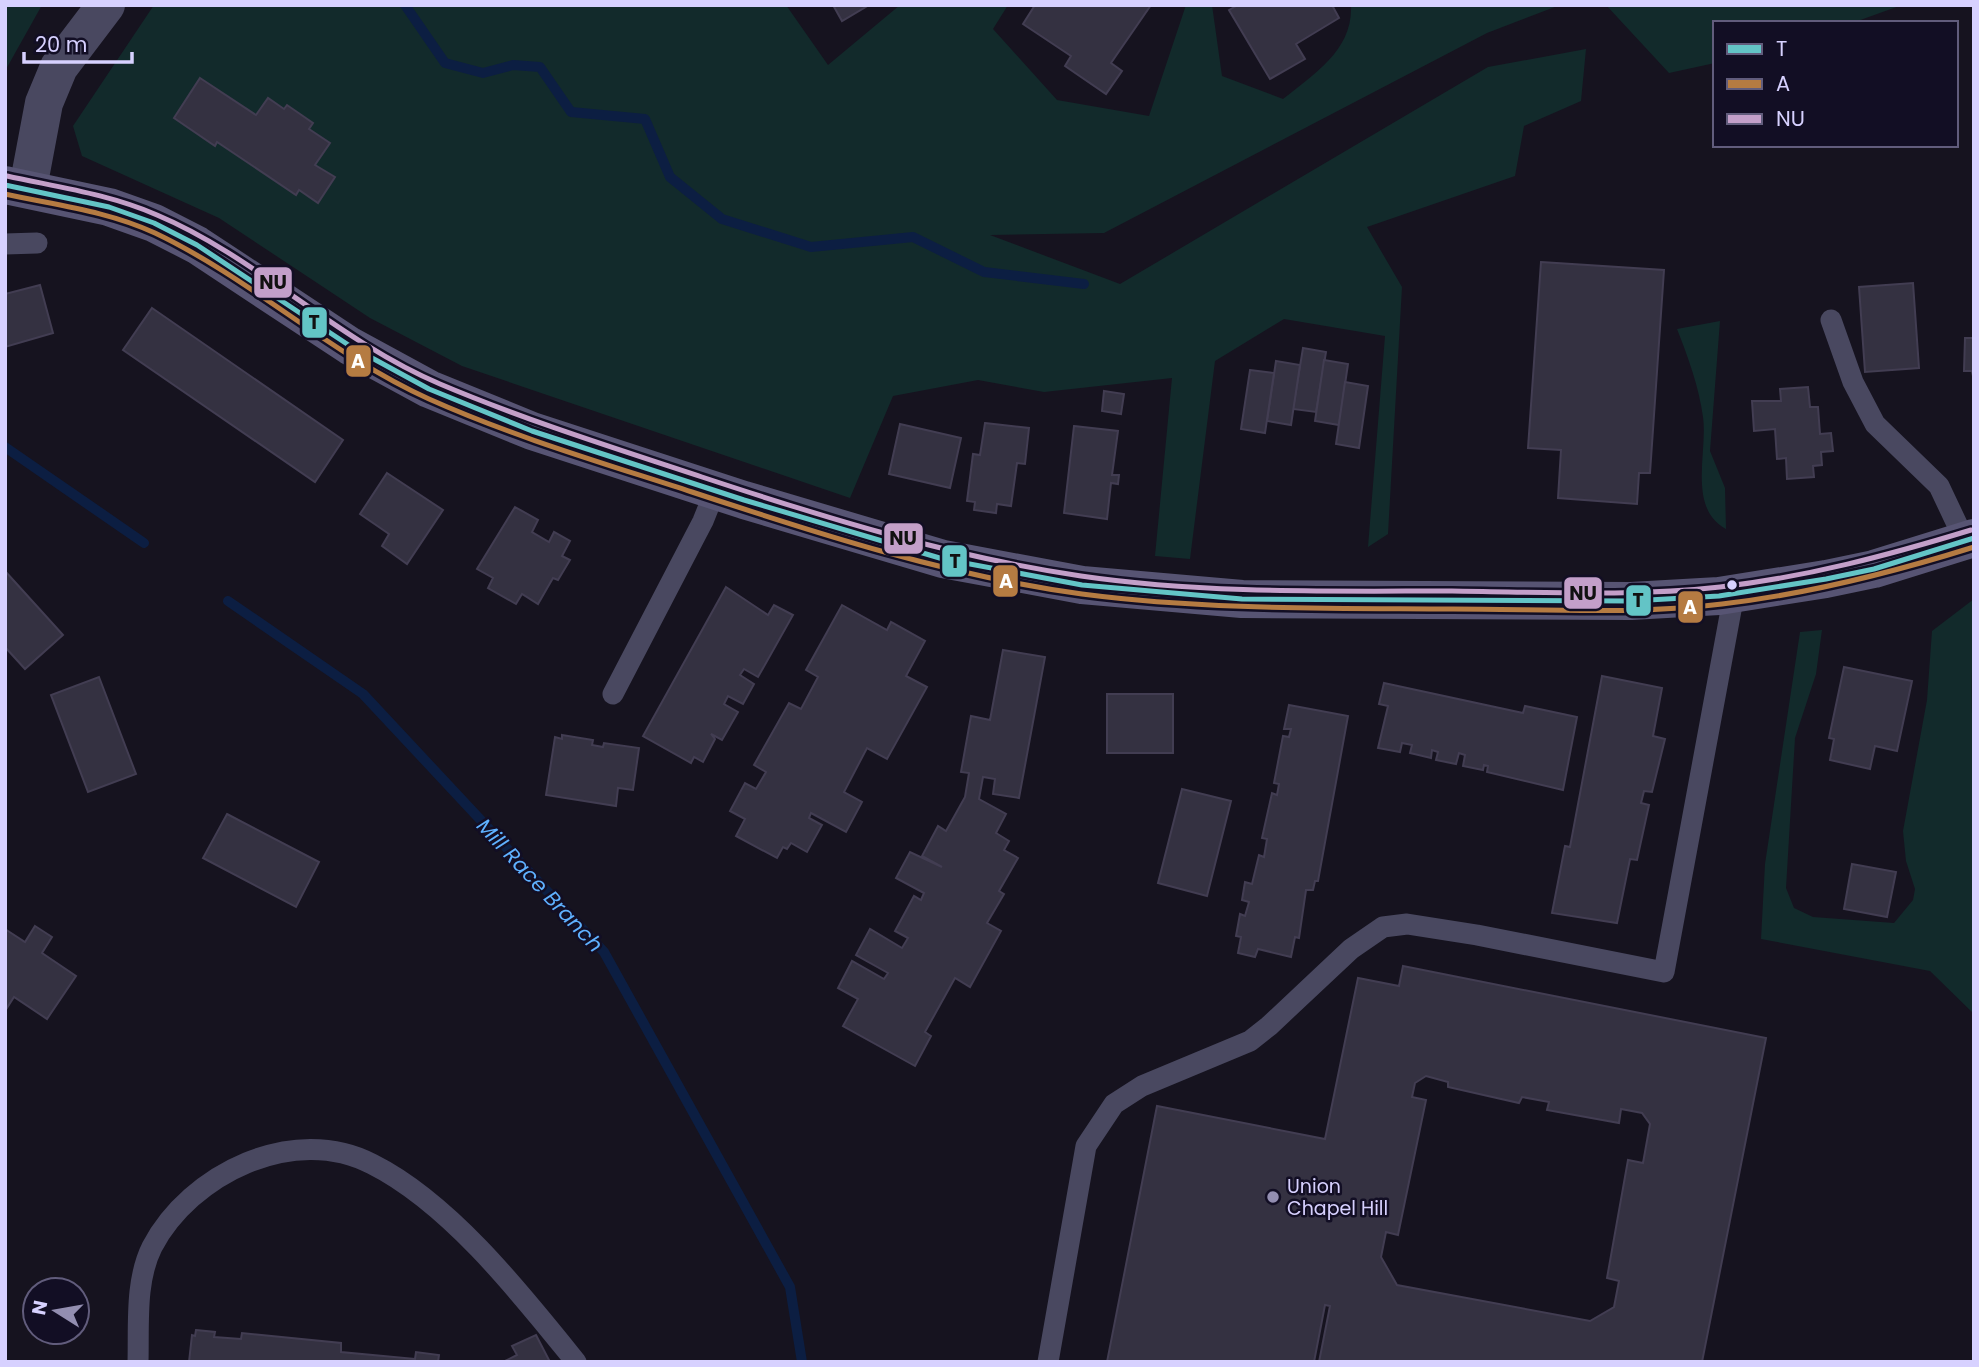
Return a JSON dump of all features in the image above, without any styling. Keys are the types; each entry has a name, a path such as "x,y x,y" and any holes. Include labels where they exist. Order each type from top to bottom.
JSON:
{"street":[{"path":"106,5 59,67 44,103 17,186 109,207 154,223 197,245 339,340 429,389 532,431 715,491 943,559 1082,585 1242,599 1631,601 1734,594 1874,569 1969,540"}],"lane":[{"path":"5,244 37,243"},
{"path":"1831,320 1853,382 1875,424 1938,486 1969,540"},
{"path":"614,694 703,521 715,491"},
{"path":"1048,1362 1086,1146 1114,1104 1142,1086 1250,1041 1351,949 1383,927 1408,925 1477,934 1664,972 1734,594"},
{"path":"138,1362 140,1289 151,1249 176,1209 223,1173 266,1156 277,1152 327,1151 371,1163 428,1201 515,1287 576,1362"}],"green space":[{"path":"5,5 42,5 5,71"},
{"path":"154,5 786,5 828,65 900,5 1008,5 993,29 1057,100 1149,116 1186,5 1212,5 1222,76 1283,99 1319,70 1339,48 1350,21 1351,5 1560,5 1487,33 1104,233 990,235 1120,284 1488,67 1586,49 1581,101 1524,126 1515,176 1367,227 1402,287 1388,534 1368,547 1385,336 1284,319 1215,361 1190,559 1155,556 1172,378 1044,392 978,380 893,396 850,498 462,366 370,318 219,218 82,156 73,126"},
{"path":"1606,5 1902,5 1858,21 1713,21 1713,63 1669,73"},
{"path":"1720,321 1710,451 1725,488 1726,529 1714,520 1703,493 1703,417 1696,383 1677,329"},
{"path":"1974,599 1974,1014 1930,971 1761,939 1765,864 1800,632 1822,630 1816,674 1795,738 1786,888 1794,908 1813,917 1894,923 1913,900 1915,889 1906,861 1903,831 1927,700 1932,631"}],"building":[{"path":"833,5 869,5 842,21"},
{"path":"1035,5 1151,5 1111,63 1122,71 1106,94 1065,66 1071,56 1023,24"},
{"path":"1238,5 1332,5 1339,18 1296,44 1305,59 1270,79 1229,10"},
{"path":"200,78 256,115 268,98 284,109 287,105 313,123 309,129 330,143 315,165 335,177 318,203 299,190 296,195 217,142 215,146 174,118"},
{"path":"1541,262 1664,270 1650,473 1639,473 1637,504 1558,498 1561,450 1528,448"},
{"path":"1913,283 1919,368 1865,372 1859,287"},
{"path":"40,285 53,333 5,347 5,294"},
{"path":"152,308 343,440 315,482 123,350"},
{"path":"1965,338 1974,338 1974,381 1972,371 1964,371"},
{"path":"1303,348 1326,352 1316,412 1293,409"},
{"path":"1324,360 1348,364 1339,425 1315,421"},
{"path":"1276,361 1300,365 1291,425 1267,421"},
{"path":"1250,370 1274,373 1265,433 1241,429"},
{"path":"1345,382 1368,386 1359,448 1336,444"},
{"path":"1808,387 1810,407 1818,407 1820,434 1831,433 1833,451 1821,452 1822,465 1813,466 1814,477 1787,479 1786,458 1777,459 1775,429 1754,431 1752,401 1781,401 1780,389"},
{"path":"1104,391 1124,394 1121,414 1102,411"},
{"path":"985,423 1029,428 1025,464 1017,463 1011,506 997,504 996,513 974,510 975,502 967,501 973,454 980,455"},
{"path":"900,424 961,438 950,488 889,474"},
{"path":"1074,426 1118,431 1112,475 1119,475 1118,484 1111,483 1107,519 1064,513"},
{"path":"387,473 443,510 407,564 382,546 389,534 360,514"},
{"path":"515,507 538,520 532,532 549,542 554,532 570,541 562,556 570,560 558,580 553,578 538,604 522,594 516,604 488,588 493,578 477,569"},
{"path":"5,571 63,635 25,669 5,647"},
{"path":"726,587 768,615 774,605 793,615 758,677 744,669 740,675 754,684 743,704 728,696 724,704 738,712 722,740 711,734 715,739 703,762 694,757 691,763 643,736"},
{"path":"842,605 887,630 891,622 925,641 906,676 927,687 887,759 867,748 844,792 862,802 846,832 811,813 809,818 822,825 807,852 791,843 787,849 783,847 777,858 736,836 745,819 730,811 745,783 756,789 766,772 754,765 789,703 801,709 818,677 806,670"},
{"path":"1003,650 1045,657 1019,798 993,794 995,779 983,777 979,799 1006,814 996,833 1009,841 1004,850 1018,858 999,891 1004,894 987,923 1001,931 970,987 955,978 925,1032 931,1036 915,1066 843,1026 858,999 838,988 852,961 884,979 888,973 856,955 870,929 902,948 908,938 895,931 914,896 921,900 924,893 896,878 910,852 942,867 922,856 938,826 946,831 965,797 969,773 961,772 971,716 990,720"},
{"path":"1844,667 1912,681 1897,751 1875,746 1870,769 1830,760 1834,739 1829,738"},
{"path":"1602,676 1662,688 1653,736 1665,739 1652,792 1644,791 1641,803 1649,805 1637,860 1630,859 1617,923 1552,913 1565,846 1570,847"},
{"path":"99,677 136,774 88,792 51,695"},
{"path":"1384,683 1523,713 1525,706 1577,717 1563,790 1487,772 1488,766 1484,765 1483,770 1463,766 1465,755 1459,753 1456,764 1436,760 1438,752 1432,750 1431,758 1410,753 1412,745 1402,743 1400,752 1378,748 1388,706 1379,704"},
{"path":"1107,694 1173,694 1173,753 1107,753"},
{"path":"1289,705 1348,716 1318,881 1315,881 1313,890 1306,890 1299,938 1295,937 1291,957 1258,949 1255,957 1238,953 1241,937 1236,936 1240,914 1245,916 1249,902 1242,900 1245,882 1252,884 1259,855 1264,857 1267,839 1262,838 1272,793 1277,795 1279,784 1274,783 1283,736 1289,737 1291,729 1284,729"},
{"path":"562,735 593,740 592,745 603,747 604,743 639,748 633,790 618,788 616,806 546,795 555,737 562,739"},
{"path":"1182,789 1231,801 1207,896 1158,883"},
{"path":"227,814 319,862 296,907 203,858"},
{"path":"1852,864 1896,872 1887,917 1844,909"},
{"path":"35,926 52,937 42,953 76,976 47,1019 14,997 5,1011 5,929 25,942"},
{"name":"Union Chapel Hill","path":"1403,966 1766,1038 1702,1362 1319,1362 1330,1306 1325,1305 1314,1362 1107,1362 1157,1106 1325,1139 1358,978 1399,986","holes":["1426,1076 1448,1082 1448,1087 1519,1103 1522,1097 1549,1102 1547,1110 1619,1123 1621,1109 1642,1113 1650,1124 1643,1163 1628,1160 1607,1278 1619,1281 1614,1307 1590,1321 1397,1285 1381,1257 1386,1232 1398,1235 1426,1100 1412,1097 1415,1083"]},
{"path":"196,1330 215,1332 214,1337 241,1339 242,1333 341,1343 341,1352 415,1359 416,1352 439,1355 438,1362 189,1362 192,1335 195,1336"},
{"path":"536,1335 550,1362 503,1362 517,1355 512,1346"}],"waterway":[{"path":"405,5 445,63 483,73 513,65 540,67 571,112 645,119 670,177 722,219 811,247 913,237 984,272 1084,284"},
{"name":"Mill Race Branch","path":"5,447 144,543"},
{"name":"Mill Race Branch","path":"228,601 363,694 604,952 790,1287 802,1362"}],"transit line":[{"name":"NU","path":"7,176 102,196 157,215 228,253 403,366 504,410 842,521 937,547 1033,568 1127,582 1220,589 1654,592 1752,583 1816,571 1971,530"},
{"name":"T","path":"5,185 109,207 154,223 197,245 350,346 429,389 532,431 744,500 943,559 1082,585 1242,599 1631,601 1719,596 1826,579 1874,569 1974,538"},
{"name":"A","path":"5,194 100,214 155,233 225,272 358,361 393,381 493,425 592,460 836,538 934,565 1032,586 1128,599 1221,606 1588,611 1655,609 1754,600 1818,588 1881,574 1974,547"}],"place":[{"name":"Union Chapel Hill","path":"1273,1197"}]}
